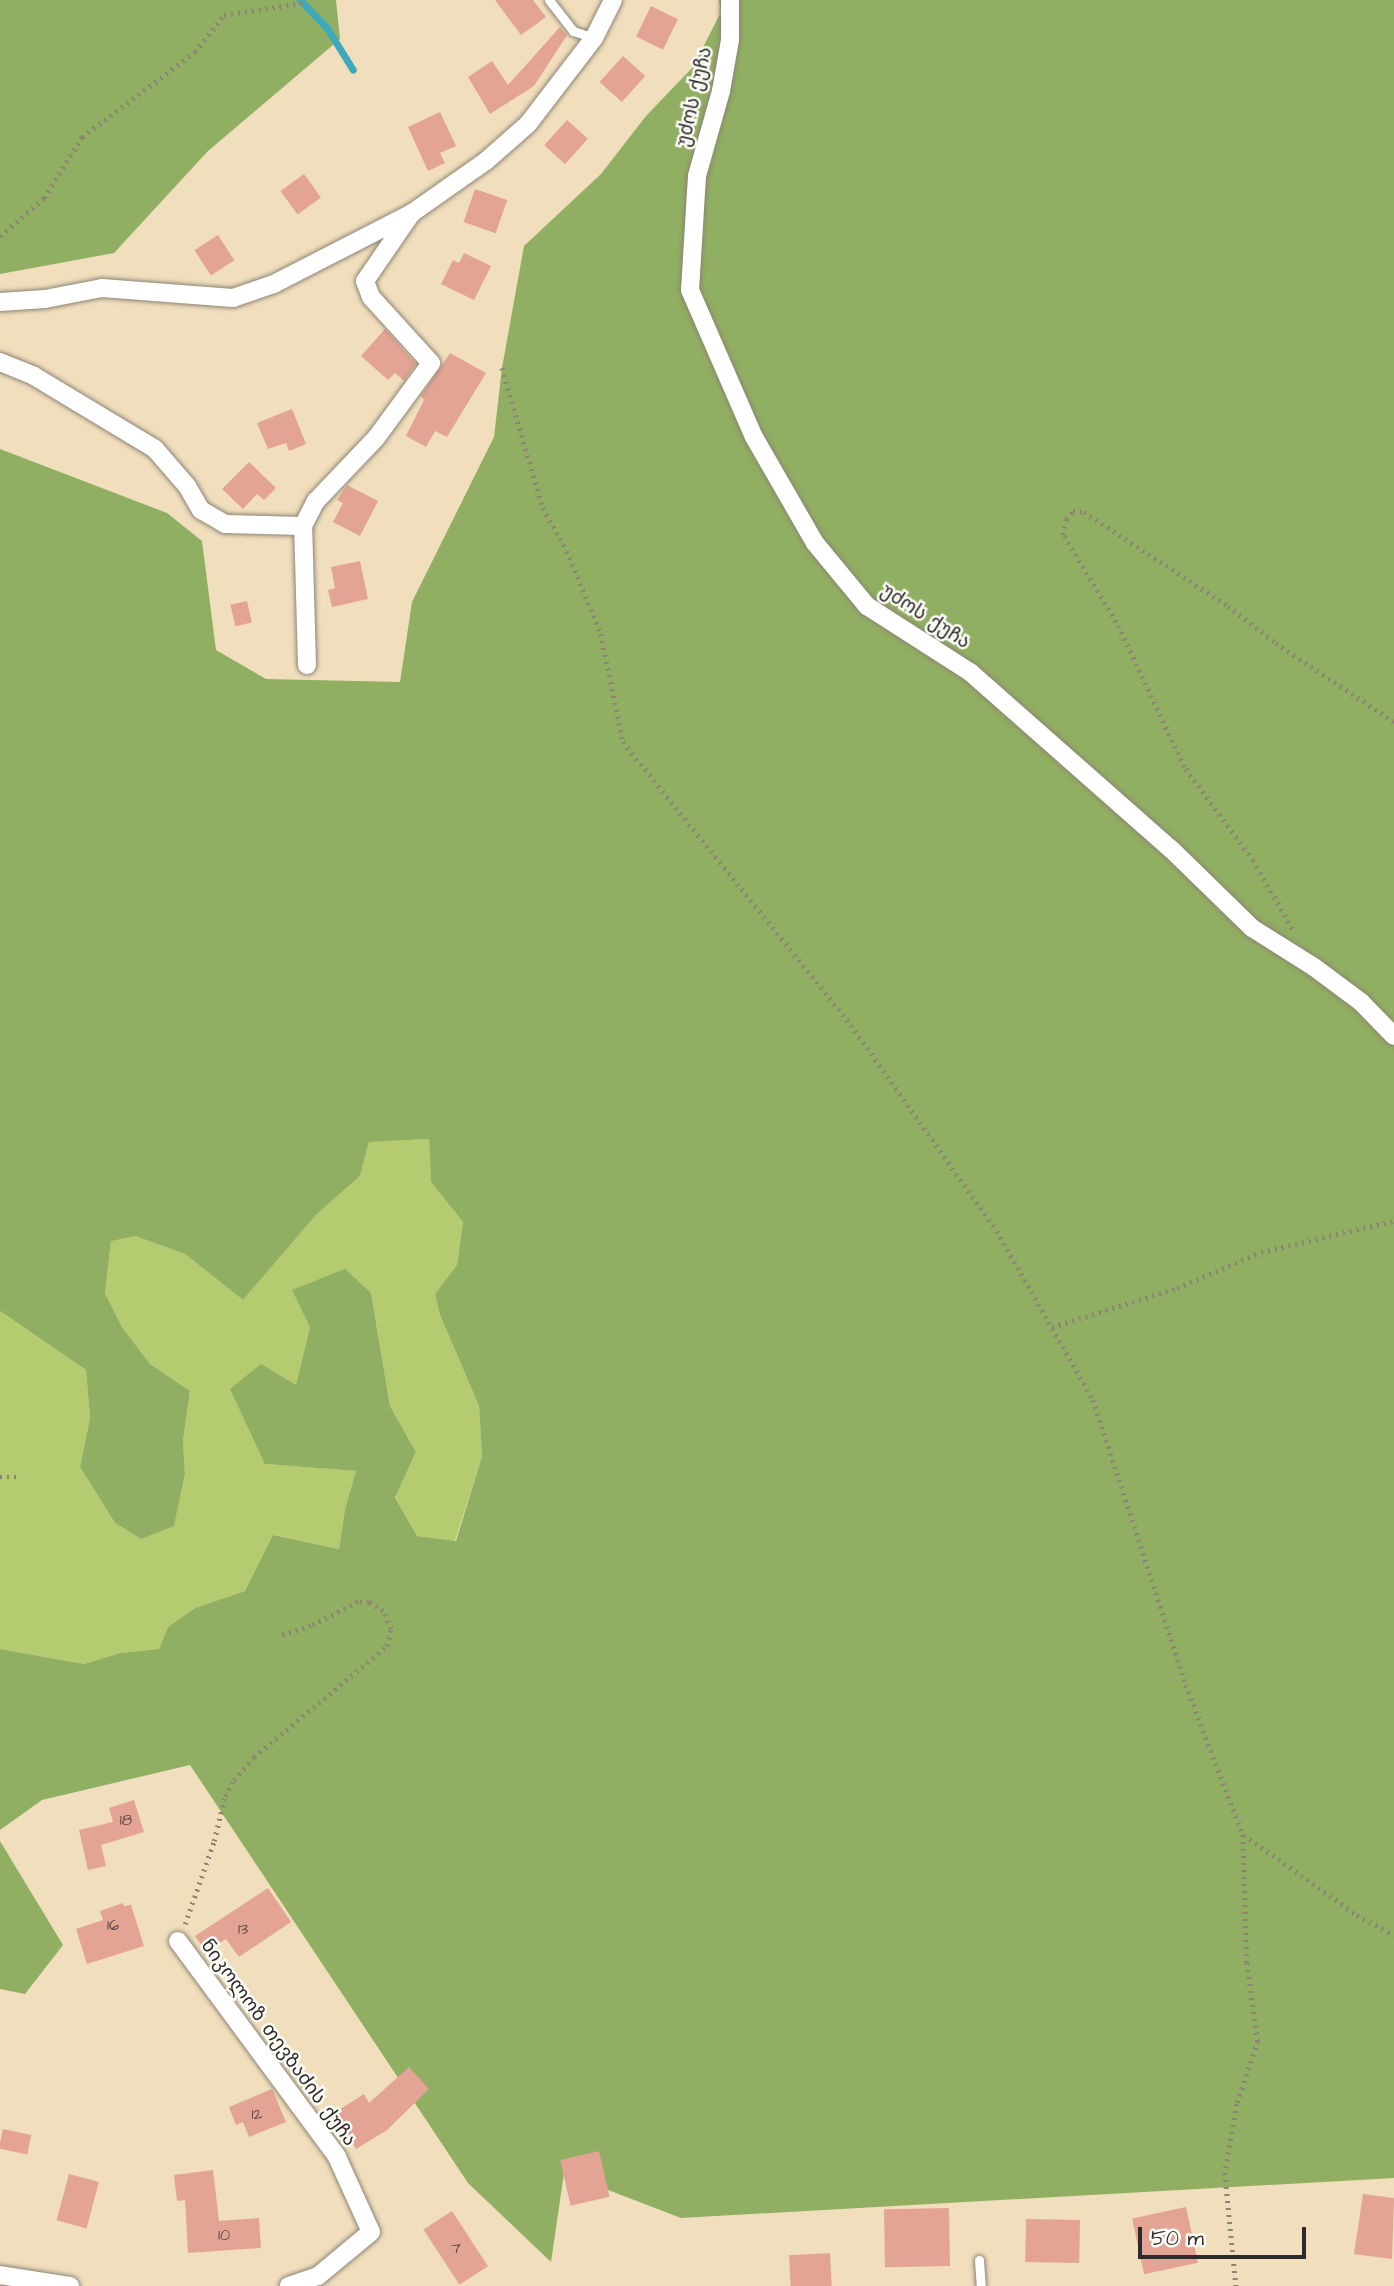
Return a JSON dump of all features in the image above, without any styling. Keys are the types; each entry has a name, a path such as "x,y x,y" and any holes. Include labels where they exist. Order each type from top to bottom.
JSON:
{"street":[{"path":"0,302 45,299 102,288 233,298 274,284 412,213 486,161 528,124 594,38 613,0"},
{"name":"უძოს ქუჩა","path":"730,0 730,40 721,91 698,176 690,290 754,437 815,543 867,606 970,672 1171,849 1252,928 1314,967 1361,1002 1394,1036"},
{"path":"306,665 303,526 316,501 376,438 431,363 371,297 365,281 412,213"},
{"path":"0,362 34,376 155,449 187,486 201,510 225,524 303,526"},
{"name":"ნიკოლოზ თევზაძის ქუჩა","path":"178,1941 337,2157 371,2232 318,2276 289,2286"},
{"path":"0,2275 70,2286"}],"lane":[{"path":"549,0 573,31 594,38"},
{"path":"979,2260 981,2286"}],"path":[{"path":"0,236 44,198 82,137 195,52 224,15 301,3 303,0"},
{"path":"502,368 543,508 567,551 601,634 623,742 851,1025 997,1231 1093,1400 1186,1685 1244,1835 1247,1963 1258,2041 1237,2104 1225,2173 1236,2286"},
{"path":"1294,931 1253,861 1184,768 1116,622 1063,535 1066,519 1073,510 1084,512 1228,606 1276,643 1394,722"},
{"path":"1052,1327 1177,1288 1261,1252 1394,1221"},
{"path":"0,1477 16,1477"},
{"path":"178,1941 206,1865 225,1796 234,1780 254,1757 387,1646 391,1629 383,1611 369,1602 358,1602 311,1626 281,1635"},
{"path":"1244,1835 1357,1916 1394,1935"}],"green space":[{"path":"0,0 336,0 340,39 208,151 114,253 0,274"},
{"path":"719,0 1394,0 1394,2178 681,2218 564,2173 551,2262 468,2183 190,1765 42,1800 0,1830 0,1649 84,1664 120,1653 159,1649 168,1627 195,1608 245,1591 273,1535 339,1549 345,1509 356,1471 265,1464 230,1389 261,1364 296,1385 310,1327 292,1290 345,1269 371,1293 390,1406 416,1452 395,1497 417,1536 456,1541 482,1456 479,1406 440,1315 435,1294 457,1265 463,1222 431,1182 429,1139 369,1142 360,1176 316,1215 243,1300 185,1254 135,1236 111,1241 105,1293 122,1327 150,1364 190,1391 183,1441 185,1474 174,1526 141,1539 115,1523 80,1467 90,1418 86,1370 0,1311 0,449 167,513 202,541 216,650 266,679 400,682 412,602 494,437 502,368 524,246 601,174 646,116 693,67 721,12"},
{"path":"429,1139 431,1182 463,1222 457,1265 435,1294 440,1315 479,1406 482,1456 455,1541 417,1536 395,1496 416,1452 390,1406 371,1293 310,1327 296,1385 265,1464 356,1471 345,1509 339,1549 274,1535 245,1591 195,1608 168,1627 159,1649 120,1653 84,1664 0,1649 0,1311 86,1370 90,1418 80,1467 115,1523 141,1539 174,1525 185,1474 183,1441 190,1391 150,1364 122,1327 105,1293 111,1240 135,1236 185,1254 243,1300 316,1215 360,1176 369,1142"},
{"path":"0,1841 63,1945 25,1994 0,1989"}],"building":[{"path":"495,0 533,0 546,17 521,35"},
{"path":"651,6 678,19 663,50 636,37"},
{"path":"560,27 567,35 534,86 490,114 468,77 492,61 508,85"},
{"path":"623,56 645,76 622,102 600,82"},
{"path":"440,112 456,146 440,153 445,163 428,171 408,127"},
{"path":"567,120 588,139 565,164 544,145"},
{"path":"304,174 321,197 298,215 281,191"},
{"path":"475,189 507,200 496,233 464,222"},
{"path":"218,235 234,260 211,275 195,250"},
{"path":"464,253 491,266 474,300 441,284 453,260 459,263"},
{"path":"385,329 416,364 404,381 395,373 388,380 361,356"},
{"path":"450,353 486,373 447,437 435,431 426,447 406,436 424,400 421,396"},
{"path":"292,409 306,444 289,451 286,443 268,449 257,423"},
{"path":"249,462 276,488 264,500 257,494 243,509 222,489"},
{"path":"347,485 378,501 360,536 333,522 343,503 337,500"},
{"path":"360,561 368,599 332,607 328,590 335,588 331,567"},
{"path":"247,601 252,622 235,626 230,605"},
{"path":"134,1800 144,1832 101,1845 106,1866 88,1870 79,1830 113,1822 109,1808"},
{"path":"268,1888 291,1922 239,1957 226,1939 206,1952 195,1936"},
{"path":"123,1903 124,1906 131,1905 144,1946 87,1964 76,1929 103,1920 100,1911"},
{"path":"409,2067 429,2089 387,2130 356,2149 334,2113 364,2094 369,2103"},
{"path":"272,2089 286,2122 249,2137 243,2122 236,2125 229,2107"},
{"path":"3,2129 31,2135 27,2155 0,2149"},
{"path":"599,2151 610,2197 571,2206 560,2160"},
{"path":"213,2170 219,2221 259,2218 261,2248 188,2253 185,2200 177,2201 174,2175"},
{"path":"69,2174 99,2182 87,2228 57,2220"},
{"path":"1363,2194 1394,2198 1392,2259 1354,2254"},
{"path":"1186,2207 1198,2263 1144,2274 1132,2218"},
{"path":"949,2208 950,2266 885,2267 884,2209"},
{"path":"452,2211 488,2266 459,2285 423,2230"},
{"path":"1026,2219 1080,2220 1079,2263 1025,2262"},
{"path":"830,2253 832,2286 791,2286 789,2255"}],"waterway":[{"path":"300,0 327,28 353,70"}]}
